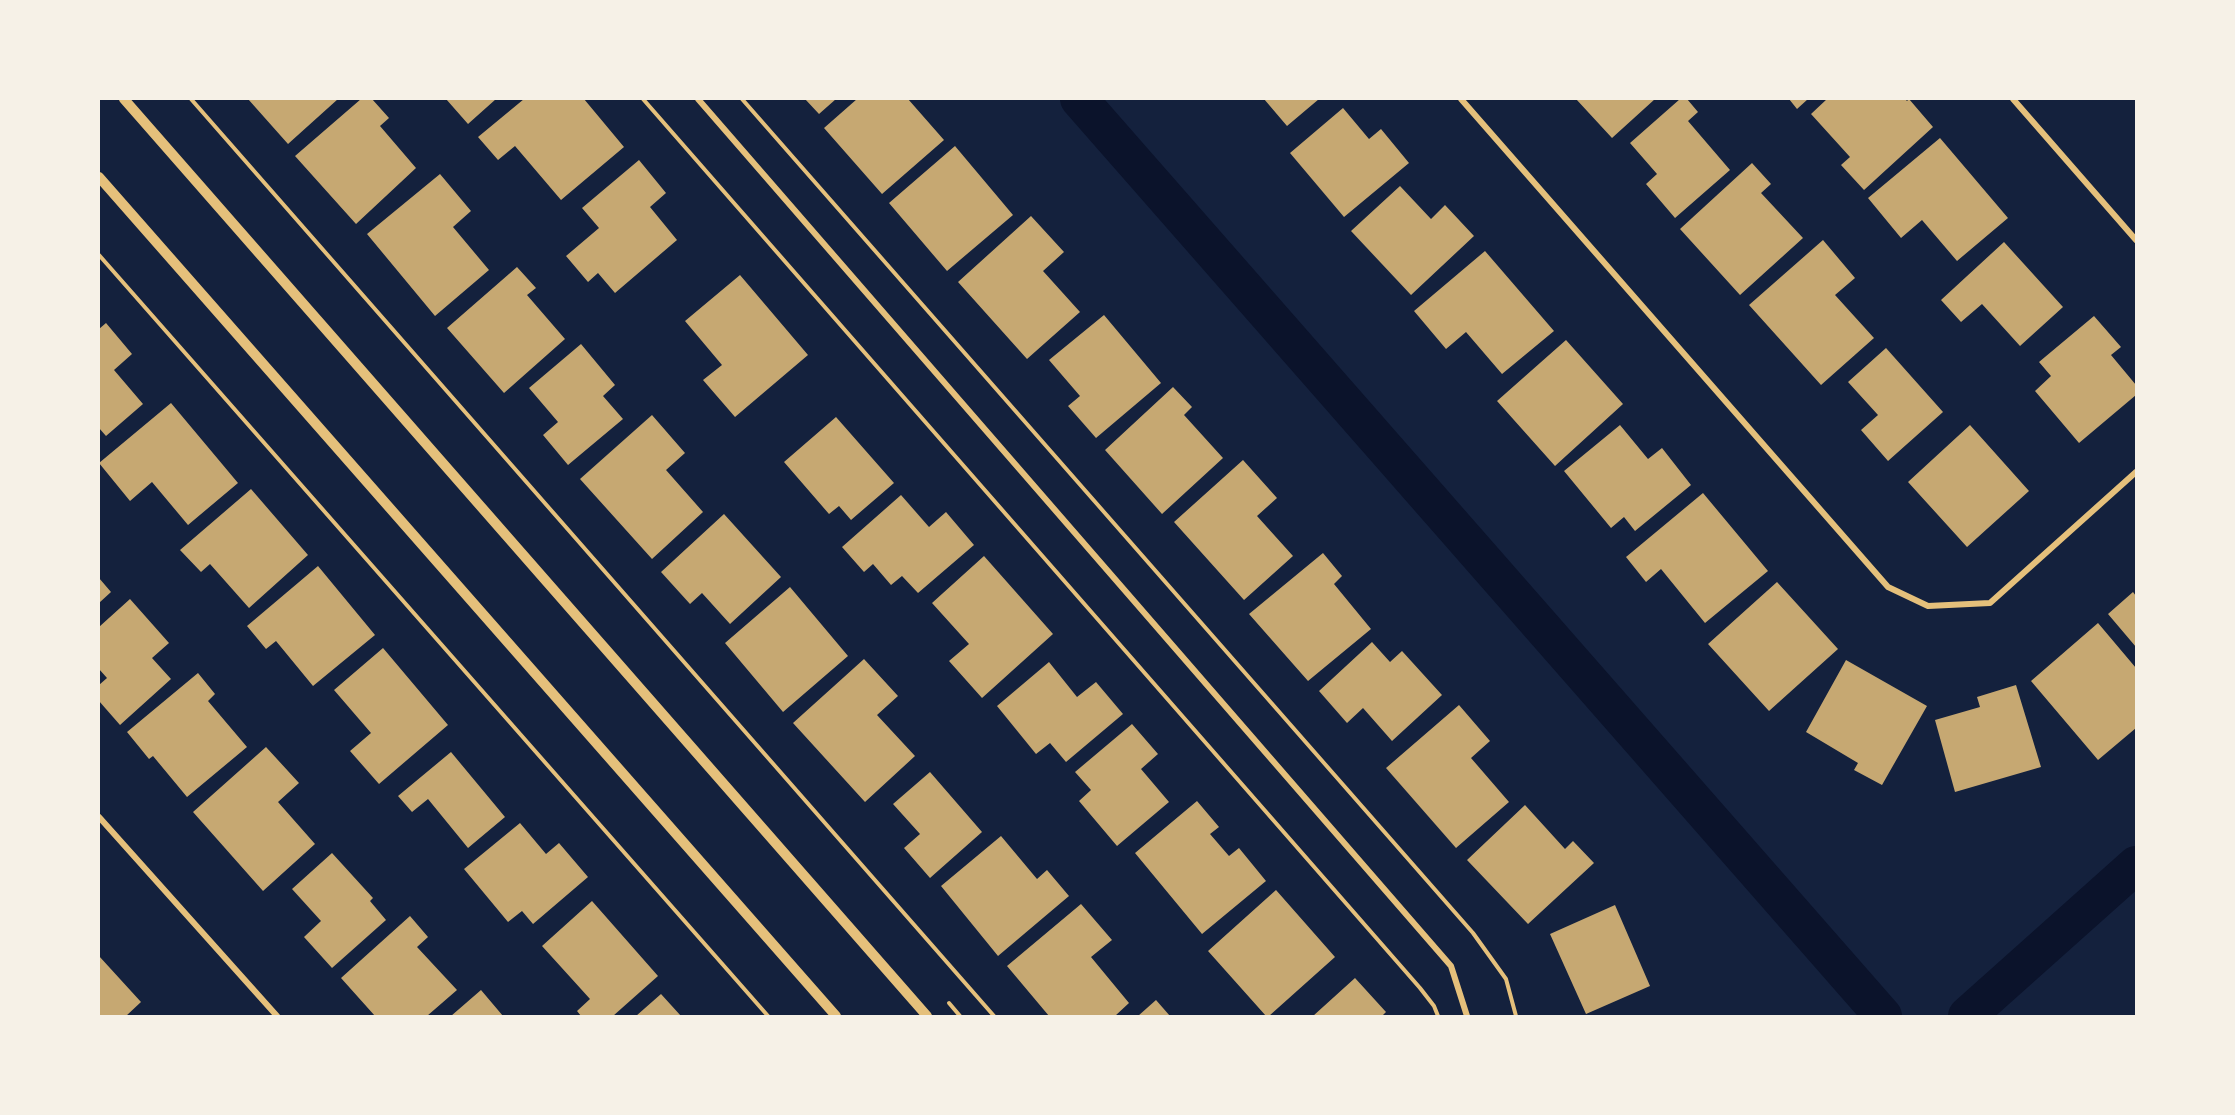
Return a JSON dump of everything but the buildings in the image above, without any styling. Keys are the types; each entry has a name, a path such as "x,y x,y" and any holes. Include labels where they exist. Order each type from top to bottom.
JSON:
{"street":[{"path":"124,99 927,1016"},
{"path":"698,99 1451,966 1467,1016"},
{"path":"1461,99 1888,587 1928,606 1990,603 2136,472"},
{"path":"2013,99 2136,240"},
{"path":"99,177 836,1016"},
{"path":"99,817 277,1016"}],"path":[{"path":"191,99 994,1016"},
{"path":"643,99 1412,979 1434,1006 1438,1016"},
{"path":"742,99 1473,933 1506,978 1516,1016"},
{"path":"99,255 768,1016"}],"waterway":[{"path":"1079,99 1883,1016"},
{"path":"1967,1016 2136,865"}]}
